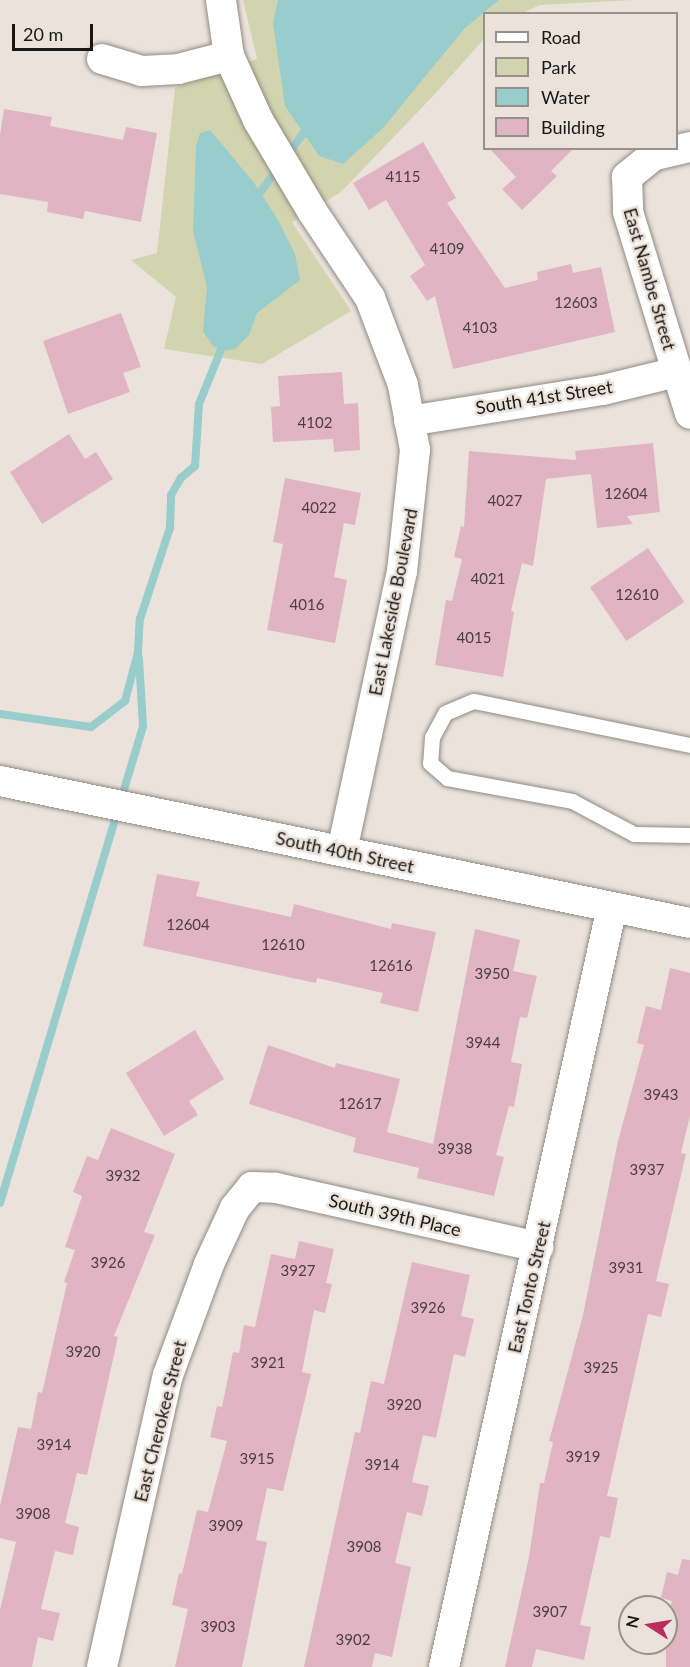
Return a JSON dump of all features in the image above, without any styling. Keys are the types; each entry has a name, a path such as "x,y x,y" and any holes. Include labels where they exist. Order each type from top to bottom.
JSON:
{"street":[{"name":"East Lakeside Boulevard","path":"221,0 235,69 277,155 370,298 403,385 415,450 402,571 342,851"},
{"path":"102,59 142,71 235,69"},
{"name":"East Nambe Street","path":"676,150 654,155 627,177 628,212 690,414"},
{"name":"South 41st Street","path":"409,421 603,390 677,372"},
{"name":"South 40th Street","path":"0,781 690,923"},
{"name":"East Tonto Street","path":"444,1667 612,907"},
{"name":"South 39th Place","path":"252,1187 276,1188 538,1247"},
{"name":"East Cherokee Street","path":"102,1667 168,1375 210,1264 235,1208 252,1187"}],"lane":[{"path":"690,745 474,701 445,714 432,737 430,763 447,778 572,801 634,834 690,835"}],"green space":[{"path":"243,0 633,0 540,5 524,12 483,12 483,40 433,96 341,192 292,222 351,311 262,364 164,349 176,297 131,260 157,253 175,88 257,59"}],"water":[{"path":"278,0 499,0 464,29 383,128 343,164 319,156 285,106 273,23"},
{"path":"210,130 254,183 278,220 295,254 300,280 257,313 249,335 235,349 222,351 212,345 203,331 207,287 193,231 196,146 200,133"}],"building":[{"path":"4,109 52,117 50,126 123,140 126,127 157,133 141,222 85,211 83,219 47,212 48,202 0,194 0,135"},
{"path":"423,142 456,198 447,203 505,288 538,280 537,272 571,264 573,273 601,267 615,332 453,369 435,296 427,301 410,276 425,265 386,200 369,210 353,183"},
{"path":"491,150 572,150 551,171 557,176 522,210 502,189 516,177"},
{"path":"121,313 141,367 123,373 130,392 68,414 43,341"},
{"path":"342,372 344,404 358,403 360,450 334,452 333,439 273,442 271,407 280,406 278,376"},
{"path":"69,434 85,459 96,452 113,479 42,524 10,472"},
{"path":"653,443 660,512 627,516 633,524 597,528 591,474 546,479 533,566 522,563 511,611 514,612 503,677 435,665 446,600 452,601 462,559 454,557 461,526 464,527 469,451 576,460 575,451"},
{"path":"285,478 361,493 355,525 344,523 334,577 347,580 335,643 267,630 283,544 273,542"},
{"path":"648,548 684,602 626,641 590,587"},
{"path":"157,874 200,882 196,896 291,917 294,904 391,929 392,923 436,932 418,1012 380,1003 383,993 317,978 316,983 143,946"},
{"path":"475,929 520,940 513,971 537,976 527,1018 520,1017 511,1062 522,1064 514,1107 509,1106 496,1155 504,1157 494,1196 417,1178 419,1168 353,1152 356,1138 249,1104 268,1045 335,1068 336,1063 400,1079 387,1132 433,1144"},
{"path":"670,968 690,973 690,1116 681,1153 686,1154 656,1281 669,1284 661,1317 648,1314 607,1496 618,1498 610,1538 600,1536 580,1625 591,1627 584,1660 536,1649 532,1667 505,1667 529,1557 540,1483 544,1483 553,1442 549,1441 583,1315 618,1141 644,1045 637,1043 646,1006 661,1010"},
{"path":"195,1030 224,1079 189,1101 198,1115 164,1136 126,1073"},
{"path":"111,1128 175,1154 144,1232 155,1235 114,1336 118,1337 87,1475 77,1473 65,1523 79,1527 73,1555 55,1551 41,1609 60,1613 53,1641 38,1637 32,1667 0,1667 0,1610 16,1542 0,1538 0,1506 18,1427 31,1429 38,1392 42,1393 67,1283 64,1282 75,1250 65,1247 82,1196 73,1192 87,1156 98,1160"},
{"path":"299,1241 334,1249 326,1283 332,1284 325,1313 314,1310 302,1372 311,1374 283,1491 267,1488 256,1540 267,1542 242,1667 175,1667 188,1609 172,1605 179,1573 182,1574 197,1510 208,1512 227,1441 210,1437 217,1406 222,1407 233,1352 239,1353 244,1325 255,1327 271,1254 295,1259"},
{"path":"412,1262 470,1275 461,1316 474,1319 465,1357 454,1354 436,1438 423,1435 412,1482 429,1486 422,1516 407,1512 395,1563 411,1567 392,1657 375,1653 372,1667 304,1667 355,1432 360,1433 371,1381 384,1384"},
{"path":"682,1559 690,1560 690,1667 666,1667 666,1655 678,1655 678,1595 662,1595 667,1572 678,1575"}],"waterway":[{"path":"254,201 310,124"},
{"path":"0,714 91,727 125,701 138,652 140,619 170,528 171,495 181,478 195,466 199,404 224,342"},
{"path":"0,1203 143,726 139,658"}]}
